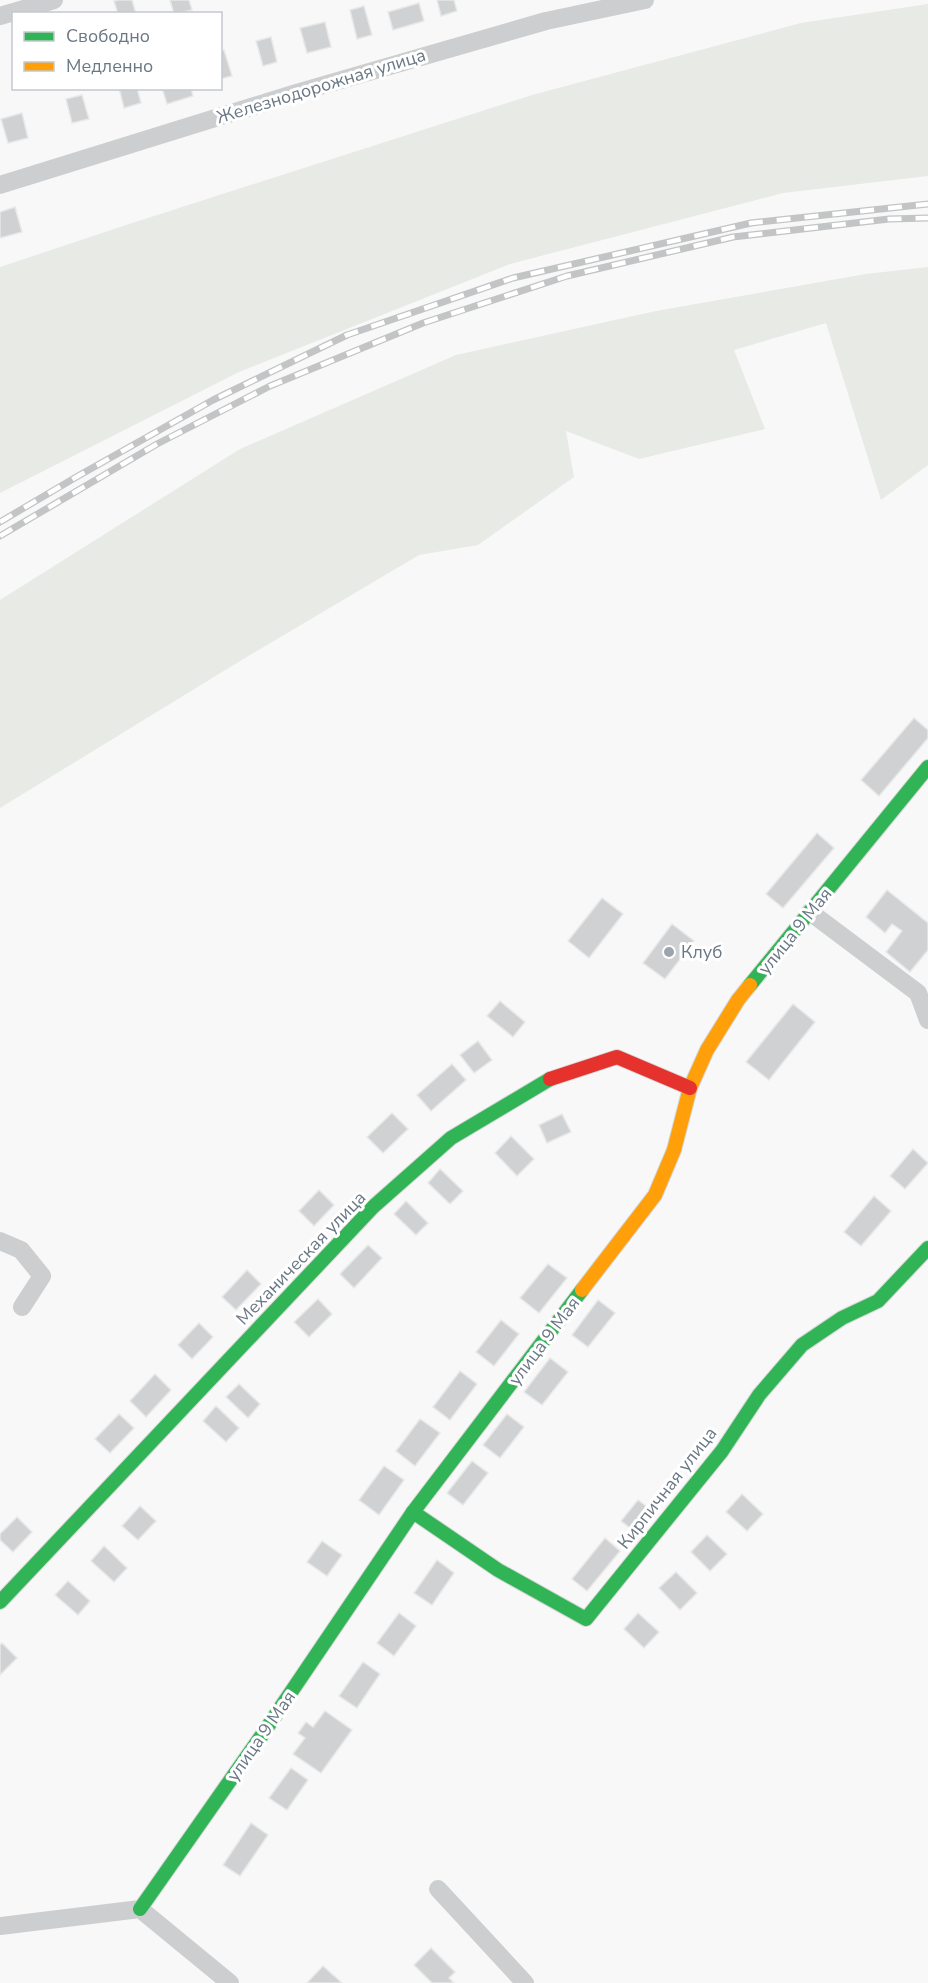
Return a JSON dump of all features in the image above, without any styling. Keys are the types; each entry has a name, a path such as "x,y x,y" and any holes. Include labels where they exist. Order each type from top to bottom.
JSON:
{"street":[{"path":"14,12 54,0"},
{"name":"Железнодорожная улица","path":"0,184 296,93 546,21 645,0"},
{"name":"улица 9 Мая","path":"141,1909 413,1512 655,1195 674,1150 690,1088 707,1050 738,1000 928,767"},
{"path":"810,912 918,993 928,1020"},
{"name":"Механическая улица","path":"0,1602 373,1207 451,1138 548,1080 617,1057 690,1088"},
{"path":"0,1241 21,1250 42,1276 22,1307"},
{"name":"Кирпичная улица","path":"413,1512 498,1570 586,1618 722,1451 759,1395 802,1345 842,1318 878,1301 928,1248"},
{"path":"438,1889 525,1983"},
{"path":"0,1926 141,1909 230,1983"}],"shaded area":[{"path":"928,4 928,176 783,193 510,264 239,372 0,493 0,267 532,95 801,23"},
{"path":"928,267 928,465 881,500 826,323 734,350 765,429 639,459 566,431 574,477 478,545 419,555 0,808 0,600 240,449 456,355 656,311 866,274"}],"building":[{"path":"132,0 135,12 117,12 114,1"},
{"path":"170,0 189,0 192,10 173,12"},
{"path":"437,0 454,0 457,11 441,16"},
{"path":"419,3 424,21 393,30 388,12"},
{"path":"364,6 372,35 357,39 350,10"},
{"path":"325,22 331,47 307,53 300,28"},
{"path":"271,37 277,62 263,66 256,41"},
{"path":"222,50 224,50 232,76 222,78"},
{"path":"120,90 138,90 141,103 124,108"},
{"path":"163,90 192,90 193,96 167,104"},
{"path":"82,95 89,119 72,123 66,99"},
{"path":"22,113 28,138 8,143 1,119"},
{"path":"15,207 22,232 0,238 0,212"},
{"path":"914,718 928,730 928,738 879,796 861,780"},
{"path":"817,833 834,848 783,908 766,894"},
{"path":"887,890 928,923 928,950 910,972 886,952 902,931 892,924 885,933 866,917"},
{"path":"602,898 623,914 589,958 568,941"},
{"name":"Клуб","path":"672,924 694,941 665,979 643,963"},
{"path":"500,1001 525,1022 513,1037 487,1016"},
{"path":"793,1004 815,1022 769,1080 746,1062"},
{"path":"478,1041 492,1060 474,1073 460,1055"},
{"path":"452,1064 466,1080 431,1111 417,1095"},
{"path":"392,1113 408,1129 383,1153 367,1137"},
{"path":"562,1114 571,1132 547,1143 539,1125"},
{"path":"511,1136 534,1159 517,1176 495,1153"},
{"path":"913,1149 928,1163 905,1189 890,1176"},
{"path":"440,1169 463,1191 450,1204 428,1183"},
{"path":"319,1190 334,1205 314,1226 299,1211"},
{"path":"874,1196 891,1211 861,1246 844,1232"},
{"path":"406,1201 428,1223 416,1235 394,1214"},
{"path":"368,1245 382,1258 354,1288 340,1274"},
{"path":"548,1264 567,1278 539,1313 520,1298"},
{"path":"247,1270 261,1284 236,1310 222,1297"},
{"path":"318,1299 332,1314 309,1337 294,1322"},
{"path":"598,1300 615,1313 588,1347 572,1335"},
{"path":"501,1320 519,1334 494,1366 476,1352"},
{"path":"199,1323 213,1337 192,1359 178,1345"},
{"path":"550,1358 568,1372 542,1405 524,1392"},
{"path":"460,1371 477,1384 450,1420 433,1407"},
{"path":"155,1374 171,1390 146,1417 130,1401"},
{"path":"239,1384 260,1404 248,1418 226,1397"},
{"path":"216,1406 239,1428 226,1442 203,1421"},
{"path":"119,1414 134,1428 110,1453 95,1439"},
{"path":"507,1414 524,1427 500,1458 483,1445"},
{"path":"420,1419 440,1433 415,1466 396,1451"},
{"path":"472,1461 488,1473 463,1505 447,1493"},
{"path":"384,1466 404,1480 379,1515 359,1500"},
{"path":"742,1494 763,1514 747,1531 726,1512"},
{"path":"638,1500 651,1510 634,1531 621,1521"},
{"path":"140,1506 156,1521 138,1540 122,1526"},
{"path":"17,1517 32,1532 13,1552 0,1540 0,1534"},
{"path":"707,1535 727,1554 710,1571 691,1552"},
{"path":"605,1538 620,1551 587,1591 572,1579"},
{"path":"322,1541 342,1555 327,1576 307,1562"},
{"path":"104,1546 127,1568 114,1582 91,1561"},
{"path":"437,1560 454,1573 432,1605 414,1593"},
{"path":"676,1572 697,1593 680,1610 659,1588"},
{"path":"68,1581 90,1601 78,1615 55,1595"},
{"path":"399,1613 416,1626 394,1656 377,1643"},
{"path":"638,1613 659,1632 644,1648 624,1629"},
{"path":"2,1643 17,1658 0,1675 0,1645"},
{"path":"363,1662 380,1674 357,1708 339,1696"},
{"path":"325,1711 352,1730 321,1773 293,1754 305,1738 298,1733 306,1722 313,1727"},
{"path":"291,1768 308,1780 287,1810 269,1798"},
{"path":"251,1823 268,1835 240,1876 223,1865"},
{"path":"431,1948 455,1972 449,1978 454,1983 432,1983 414,1965"},
{"path":"323,1966 342,1983 307,1983"}],"railway":[{"path":"0,522 213,400 347,335 513,278 751,223 928,204"},
{"path":"0,536 157,444 270,386 423,323 567,276 733,237 889,219 928,218"}],"traffic: fast":[{"path":"750,985 928,767"},
{"path":"0,1602 373,1207 451,1138 550,1079"},
{"path":"413,1512 498,1570 586,1619 722,1451 759,1395 802,1345 842,1318 878,1301 928,1248"},
{"path":"140,1909 262,1735 413,1512 582,1290"}],"traffic: slow":[{"path":"582,1290 655,1195 674,1150 690,1088 707,1050 750,985"}],"traffic: jam":[{"path":"550,1079 617,1057 690,1088"}],"place":[{"name":"Клуб","path":"669,952"}]}
